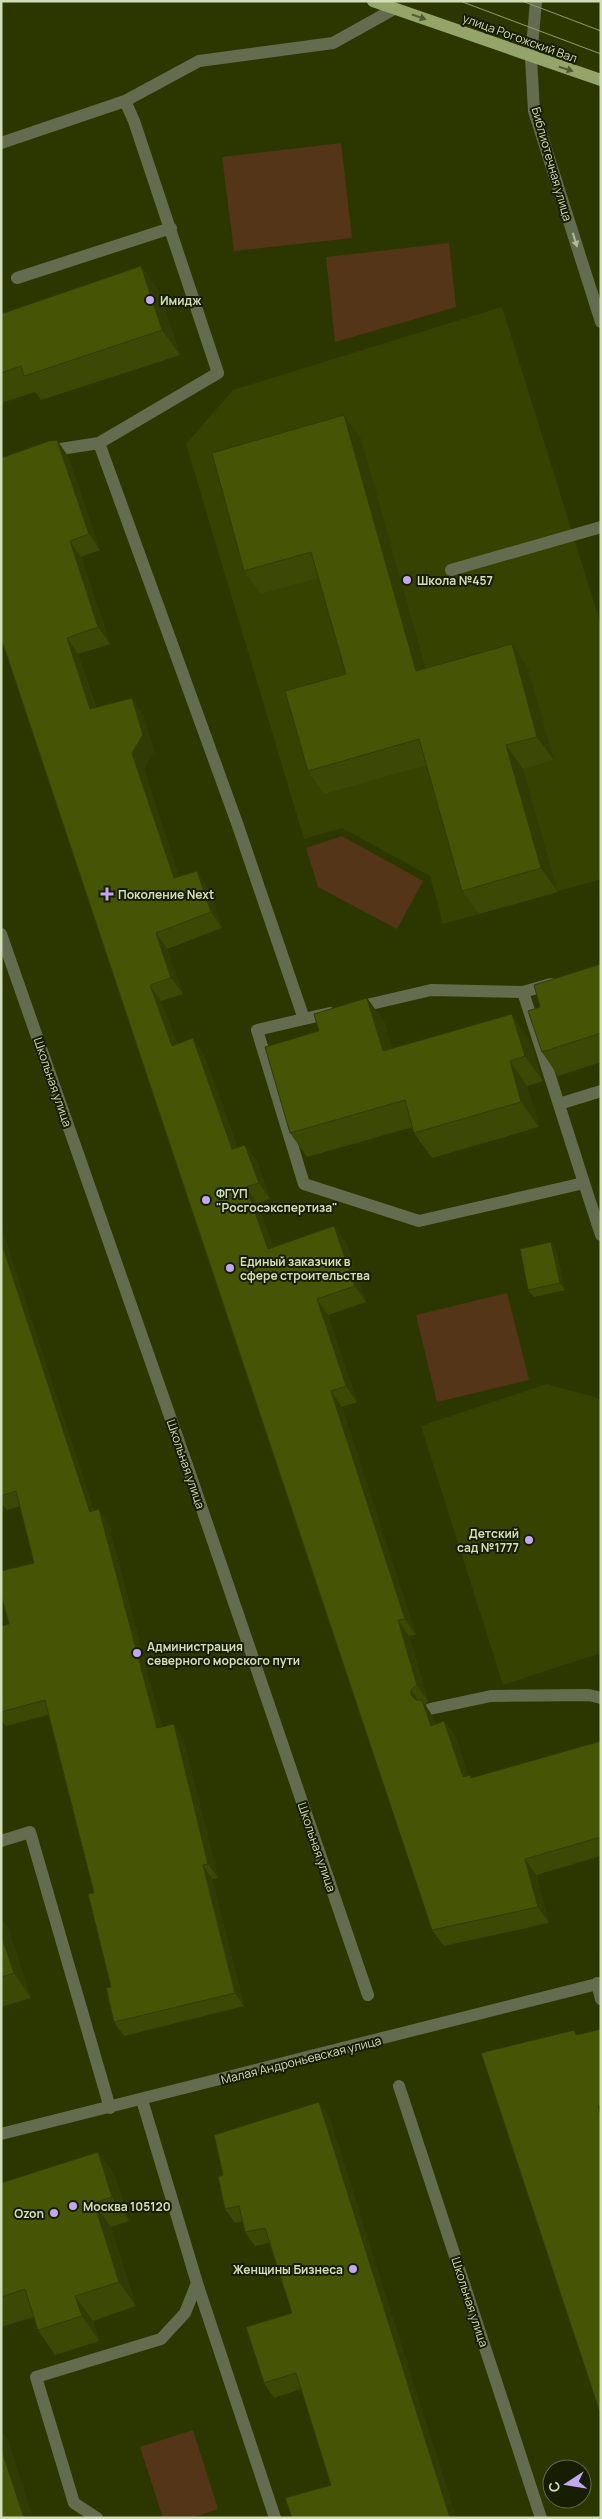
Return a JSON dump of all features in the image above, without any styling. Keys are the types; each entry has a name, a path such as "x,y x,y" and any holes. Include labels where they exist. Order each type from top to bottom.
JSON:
{"main road":[{"name":"улица Рогожский Вал","path":"373,1 531,58 601,80"}],"street":[{"name":"Библиотечная улица","path":"536,1 531,58 534,110 601,322"},
{"path":"1,143 125,101 199,61 333,43 394,9"},
{"path":"35,453 98,442 218,373 171,228 125,101"},
{"path":"17,278 171,228"},
{"path":"98,442 237,823 304,1020"},
{"path":"451,570 601,527"},
{"name":"Школьная улица","path":"1,934 189,1471 368,1995"},
{"path":"566,979 523,992 431,990 257,1030 304,1184 419,1222 584,1183"},
{"path":"523,992 601,1235"},
{"path":"559,1104 601,1091"},
{"path":"430,1709 491,1696 589,1695 601,1698"},
{"path":"1,1841 30,1832 110,2108"},
{"path":"599,1983 601,1998"},
{"name":"Малая Андроньевская улица","path":"1,2134 142,2100 599,1983"},
{"name":"Школьная улица","path":"399,2086 541,2518"},
{"path":"142,2100 197,2283 275,2518"},
{"path":"97,2518 74,2503 36,2377 161,2339 185,2313 197,2283"}],"shaded area":[{"path":"341,143 352,238 234,251 222,157"},
{"path":"449,243 456,307 335,342 326,257"},
{"name":"Школа №457","path":"502,307 601,625 601,879 443,924 430,876 342,828 304,839 186,444 233,390"},
{"path":"342,836 423,881 397,929 318,887 306,848"},
{"path":"507,1293 529,1380 437,1402 416,1315"},
{"name":"Детский сад №1777","path":"547,1384 601,1399 601,1653 503,1685 421,1426"},
{"path":"193,2430 218,2509 191,2518 163,2518 140,2447"}],"building":[{"path":"141,266 162,330 24,376 21,366 1,373 1,314"},
{"path":"344,415 416,671 512,644 537,737 506,745 541,868 462,891 419,739 308,771 285,691 346,674 311,552 244,571 212,453"},
{"path":"57,440 89,534 70,541 98,627 67,638 90,709 132,698 143,735 132,753 174,878 197,871 211,912 156,933 171,978 150,985 172,1046 193,1038 232,1149 245,1145 259,1183 246,1187 268,1249 334,1226 355,1286 317,1299 346,1386 331,1391 405,1619 398,1620 417,1685 411,1690 411,1695 416,1700 422,1700 431,1726 444,1721 463,1777 470,1775 471,1778 601,1741 601,1837 525,1859 538,1907 432,1930 1,638 1,458"},
{"path":"601,964 601,1033 542,1052 528,1011 540,1007 534,985"},
{"path":"367,998 383,1051 512,1014 525,1056 510,1061 521,1102 414,1133 405,1100 290,1133 265,1047 319,1031 314,1014"},
{"path":"1,1241 90,1512 99,1509 157,1728 174,1724 208,1864 203,1865 235,1993 114,2022 106,1988 111,1987 88,1894 94,1893 45,1700 1,1712 1,1626 9,1624 1,1595 1,1571 34,1563 16,1491 1,1496"},
{"path":"551,1242 560,1283 528,1290 520,1249"},
{"path":"1,1935 14,1973 1,1977"},
{"path":"601,2029 601,2106 598,2106 601,2116 601,2416 481,2053 574,2030 576,2035"},
{"path":"319,2102 450,2518 292,2518 285,2498 331,2485 296,2373 264,2383 246,2327 292,2313 265,2228 245,2232 239,2206 225,2209 218,2177 223,2175 214,2135"},
{"path":"98,2152 112,2197 94,2203 119,2282 75,2296 82,2316 38,2330 25,2289 1,2297 1,2183"},
{"path":"1,2448 24,2518 1,2518"}],"tram line":[{"path":"460,1 601,54"},
{"path":"522,1 601,31"}],"place":[{"name":"Имидж","path":"150,300"},
{"name":"Школа №457","path":"407,580"},
{"name":"Поколение Next","path":"107,894"},
{"name":"ФГУП \"Росгосэкспертиза\"","path":"206,1200"},
{"name":"Единый заказчик в сфере строительства","path":"230,1268"},
{"name":"Детский сад №1777","path":"529,1540"},
{"name":"Администрация северного морского пути","path":"137,1653"},
{"name":"Москва 105120","path":"73,2206"},
{"name":"Ozon","path":"54,2213"},
{"name":"Женщины Бизнеса","path":"353,2269"}]}
